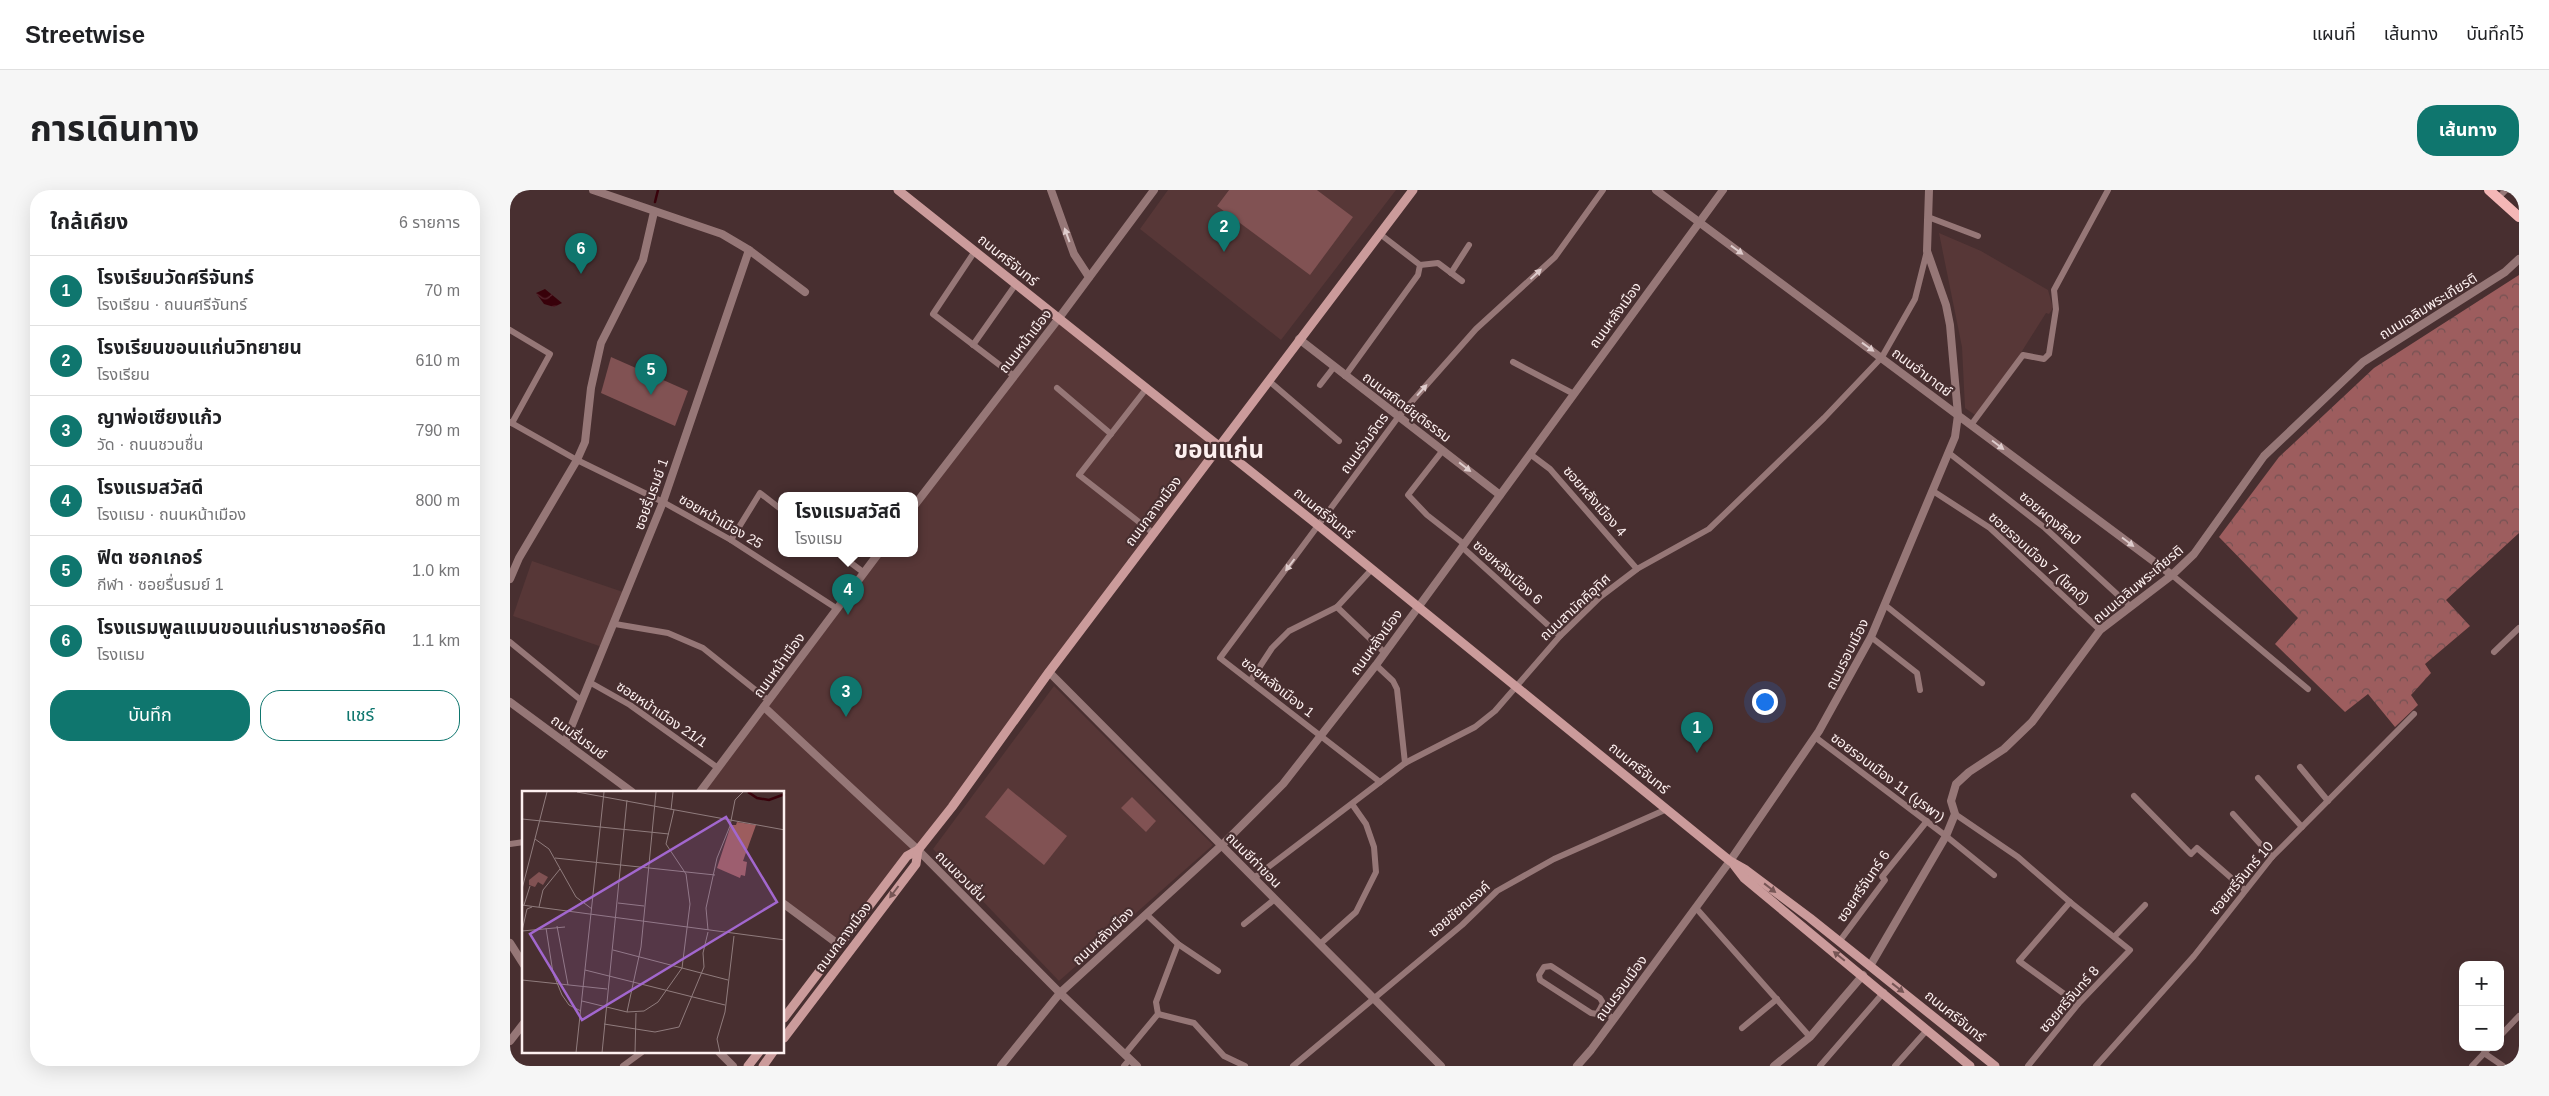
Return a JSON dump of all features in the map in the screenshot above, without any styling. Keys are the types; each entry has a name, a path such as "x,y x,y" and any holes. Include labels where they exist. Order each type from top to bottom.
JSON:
{"main road":[{"name":"ถนนศรีจันทร์","path":"898,190 1319,526 1730,860 1746,870 1870,966 1995,1066"},
{"name":"ถนนกลางเมือง","path":"785,1017 838,944 907,856 918,850 1218,446 1413,190"},
{"path":"2489,190 2519,216"},
{"name":"ถนนกลางเมือง","path":"785,1037 916,864 918,850"},
{"name":"ถนนศรีจันทร์","path":"1730,860 1744,878 1884,992 1969,1066"},
{"path":"838,944 849,952"},
{"path":"1916,1020 1925,1009"},
{"path":"748,1066 757,1054"},
{"path":"763,1066 772,1054"}],"street":[{"path":"593,190 722,234 749,250 804,292"},
{"path":"1051,190 1074,254 1089,277"},
{"name":"ถนนหน้าเมือง","path":"918,501 1059,318 1154,190"},
{"name":"ถนนร่วมจิตร","path":"1220,658 1399,416 1476,329 1555,257 1603,190"},
{"name":"ถนนอำมาตย์","path":"1656,190 2172,575"},
{"name":"ถนนหลังเมือง","path":"1001,1066 1060,993 1222,845 1283,784 1385,653 1417,606 1463,546 1722,190"},
{"name":"ถนนรอบเมือง","path":"1577,1066 1696,908 1815,738 1849,681 1871,637 1949,453 1955,437 1958,415 1950,325 1946,305 1927,251 1928,190"},
{"path":"1971,425 2023,355 2044,359 2049,354 2056,309 2054,290 2108,190"},
{"path":"2498,198 2506,190"},
{"path":"510,579 519,558 577,460 588,425 591,388 601,343 643,260 654,212"},
{"path":"1928,217 1978,236"},
{"path":"1380,234 1420,265 1438,263 1462,281"},
{"path":"1450,273 1469,245"},
{"name":"ซอยรื่นรมย์ 1","path":"564,742 615,624 663,502 749,250"},
{"path":"976,251 933,314 1014,376"},
{"name":"ถนนสามัคคีอุทิศ","path":"1254,878 1405,763 1475,727 1495,711 1560,636 1600,597 1637,569 1709,529 1824,418 1882,357 1916,299 1927,251"},
{"name":"ถนนเฉลิมพระเกียรติ","path":"1870,966 1946,836 1955,814 1951,801 1956,784 1969,772 2004,749 2032,722 2100,630 2172,575 2194,554 2264,456 2363,362 2505,272 2519,259"},
{"path":"1346,376 1418,275 1420,265"},
{"path":"973,345 1016,284"},
{"path":"510,330 550,354 511,422"},
{"name":"ถนนสถิตย์ยุติธรรม","path":"1300,339 1500,495"},
{"path":"1513,362 1574,394"},
{"path":"1320,385 1334,367"},
{"path":"1269,381 1339,441"},
{"path":"1057,388 1111,434"},
{"path":"1146,389 1080,475 1153,534"},
{"name":"ซอยหน้าเมือง 25","path":"511,422 577,460 663,502 731,540 836,608"},
{"name":"ซอยหลังเมือง 6","path":"1443,450 1408,495 1427,515 1560,636"},
{"name":"ซอยผดุงศิลป์","path":"1949,453 2045,528 2131,607"},
{"name":"ซอยหลังเมือง 4","path":"1530,454 1550,469 1637,569"},
{"name":"ซอยรอบเมือง 7 (โชคดี)","path":"1933,491 1990,528 2100,630"},
{"path":"731,540 760,493 778,507"},
{"path":"843,557 863,572"},
{"name":"ถนนหน้าเมือง","path":"701,791 876,557"},
{"path":"1251,680 1272,648 1290,631 1338,607 1372,569"},
{"path":"2172,575 2308,689"},
{"path":"1885,605 1982,683"},
{"path":"1338,607 1385,653"},
{"path":"615,624 668,633 703,648 766,703"},
{"path":"2494,652 2519,628"},
{"path":"1871,637 1917,673 1920,690"},
{"path":"510,642 582,702"},
{"name":"ซอยหลังเมือง 1","path":"1220,658 1251,680 1380,782"},
{"path":"1376,665 1393,681 1396,689 1405,763"},
{"name":"ถนนชีท่าขอน","path":"1049,672 1441,1066"},
{"name":"ซอยหน้าเมือง 21/1","path":"591,682 630,705 718,768"},
{"name":"ถนนรื่นรมย์","path":"510,702 631,791"},
{"name":"ถนนชวนชื่น","path":"766,703 918,850 1060,993 1137,1066"},
{"name":"ซอยศรีจันทร์ 10","path":"2096,1066 2194,956 2272,857 2414,714"},
{"name":"ซอยรอบเมือง 11 (บูรพา)","path":"1815,738 1927,821 1994,875"},
{"path":"2300,767 2328,801"},
{"path":"2258,778 2302,827"},
{"path":"2134,796 2191,854 2197,848 2245,890"},
{"path":"1320,944 1356,912 1376,872 1374,847 1366,824 1352,804"},
{"name":"ซอยชัยณรงค์","path":"1293,1066 1462,925 1497,892 1554,859 1667,809"},
{"path":"1955,814 2018,857 2070,902 2115,936 2145,905"},
{"path":"2233,814 2272,857"},
{"name":"ซอยศรีจันทร์ 6","path":"1839,942 1885,880 1882,877 1927,821"},
{"path":"1244,924 1275,899"},
{"path":"2070,902 2019,961 2078,1004"},
{"path":"785,905 838,944"},
{"path":"1696,908 1810,1037"},
{"path":"1146,914 1178,944 1218,971"},
{"name":"ซอยศรีจันทร์ 8","path":"2028,1066 2078,1004 2130,950 2115,936"},
{"path":"510,944 522,962"},
{"path":"1124,1066 1127,1056 1158,1014 1156,1002 1178,944"},
{"path":"1551,966 1600,998 1603,1003 1600,1009 1597,1014 1591,1013 1540,980 1541,971 1544,967 1551,966"},
{"path":"1774,1066 1810,1037 1863,975"},
{"path":"1820,1066 1884,992"},
{"path":"1742,1028 1777,999"},
{"path":"1600,1009 1614,1019"},
{"path":"1158,1014 1194,1023 1224,1056 1244,1066"},
{"path":"2504,1032 2519,1016"},
{"path":"510,1041 522,1026"},
{"path":"1894,1066 1927,1030"},
{"path":"2472,1066 2484,1053 2504,1066"},
{"path":"623,1066 639,1054"},
{"path":"721,1054 732,1066"}],"shaded area":[{"path":"1168,190 1229,190 1217,206 1353,217 1317,190 1396,190 1281,340 1140,229"},
{"path":"1229,190 1317,190 1353,217 1310,275 1217,206"},
{"path":"1939,233 1981,251 2048,290 2053,308 2049,314 2046,313 2007,375 1975,415 1965,408 1962,347"},
{"path":"1059,318 1218,446 992,749 916,846 836,940 785,905 785,791 701,791 876,557 918,557 918,501"},
{"path":"611,357 688,391 675,426 601,393"},
{"path":"532,561 623,592 602,647 513,616"},
{"path":"1054,686 1213,845 1059,981 933,849"},
{"path":"1008,788 1067,836 1044,865 985,817"},
{"path":"1132,797 1156,821 1146,832 1121,808"}],"green space":[{"path":"2519,275 2519,533 2446,600 2470,626 2425,664 2431,673 2411,695 2418,705 2395,727 2368,694 2345,712 2275,644 2298,618 2219,537 2279,457 2374,368"}],"water":[{"path":"545,289 562,303 554,307 544,304 536,293"}],"waterway":[{"path":"655,202 658,190"}],"place":[{"name":"โรงเรียนขอนแก่นวิทยายน","path":"1224,252"},
{"name":"โรงแรมพูลแมนขอนแก่นราชาออร์คิด","path":"581,274"},
{"name":"ฟิต ซอกเกอร์","path":"651,395"},
{"name":"โรงแรมสวัสดี","path":"848,615"},
{"name":"ญาพ่อเซียงแก้ว","path":"846,717"},
{"name":"โรงเรียนวัดศรีจันทร์","path":"1697,753"}],"district":[{"name":"ขอนแก่น","path":"1219,450"}]}
